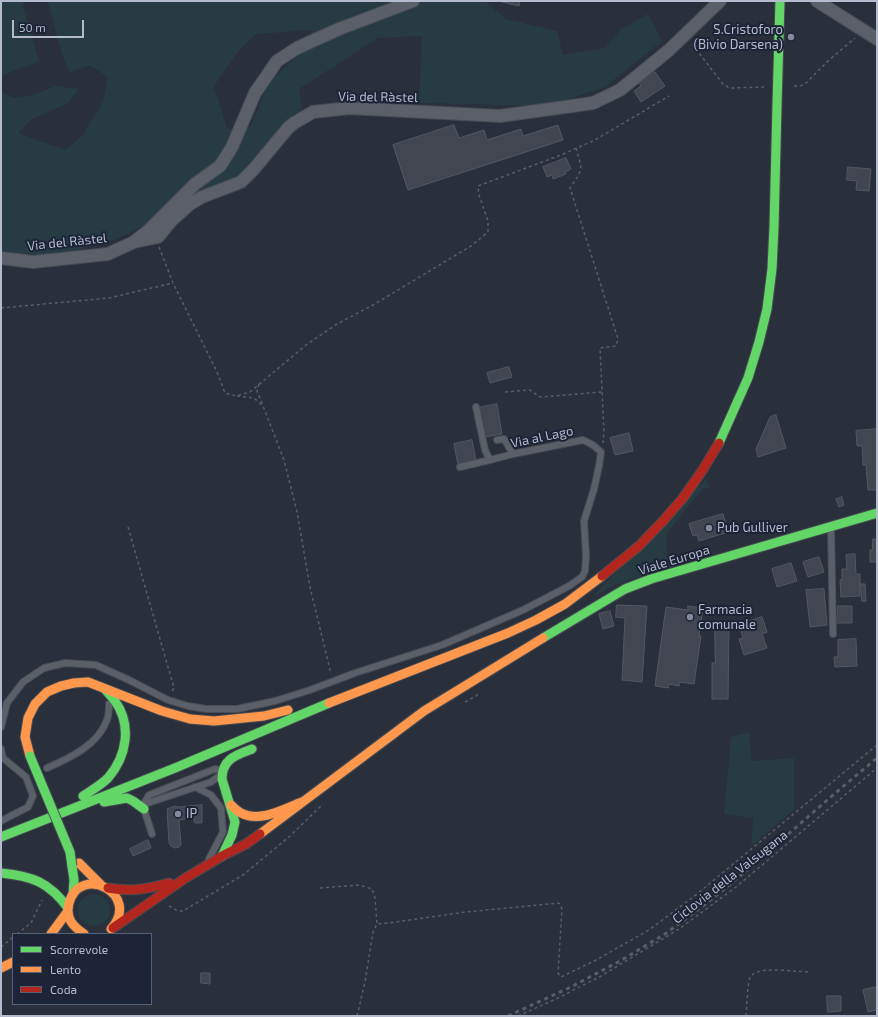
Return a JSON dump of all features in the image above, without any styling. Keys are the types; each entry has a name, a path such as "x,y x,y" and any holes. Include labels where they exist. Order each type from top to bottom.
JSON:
{"main road":[{"path":"1,837 175,768 349,695 508,633 536,620 564,604 594,583 639,546 663,521 683,498 720,442 748,378 767,309 772,269 774,227 780,1"},
{"name":"Viale Europa","path":"302,802 424,712 521,651 626,589 652,579 877,513"},
{"path":"112,928 119,916 119,907 116,898 113,892 76,864 30,756 26,737 28,718 35,704 47,692 61,686 88,682 162,712 190,719 214,722 284,712 306,704 349,695"},
{"path":"42,820 96,788 105,781 119,762 125,747 125,723 120,708 105,688"},
{"path":"314,719 349,695"},
{"path":"222,856 231,840 235,822 231,805 223,786 221,771 233,756 261,745"},
{"path":"70,809 127,798 143,807"},
{"path":"231,805 241,813 258,817 265,816 302,802"},
{"path":"104,933 184,879 222,856 246,844 270,828 302,802"},
{"path":"76,864 73,894 69,903 68,916 72,924 82,933"},
{"path":"1,873 18,875 47,885 58,894 68,909"},
{"path":"73,894 78,889 89,884 95,884 117,890 130,891 145,890 184,879"},
{"path":"52,933 68,909"},
{"path":"1,968 12,962"}],"street":[{"path":"134,242 149,230 195,184 220,166 232,147 255,93 278,61 298,48 339,29 413,1"},
{"name":"Via del Ràstel","path":"1,258 33,262 94,256 108,254 134,242 158,237 172,220 190,204 241,182 254,169 288,128 313,112 349,108 500,116 593,102 620,90 668,51 720,1"},
{"path":"817,1 877,38"}],"lane":[{"path":"476,407 485,450 490,460"},
{"path":"496,440 504,439 513,454"},
{"name":"Via al Lago","path":"460,467 513,454 582,440 593,445 601,452"},
{"path":"1,727 7,703 23,682 44,668 65,662 96,665 168,700 188,706 206,709 237,709 275,701 442,645 523,610 568,586 582,577 585,571 586,556 584,521 594,489 601,452"},
{"path":"831,526 833,634"},
{"path":"47,768 83,750 99,735 108,719 109,704 105,688"},
{"path":"1,749 3,758 26,777 33,796 28,807 1,821"},
{"path":"143,807 211,782 218,778 221,771 215,769 149,795 143,807 152,834"},
{"path":"195,787 211,795 222,808 223,832 204,867"}],"path":[{"path":"794,86 805,84 828,61 864,30"},
{"path":"684,35 726,86 731,88 765,87"},
{"path":"236,396 250,392 260,382 306,345 337,324 471,246 488,232 488,221 479,195 478,186 520,169 561,155 595,140 670,96"},
{"path":"576,148 581,166 579,175 570,188 618,340 616,346 600,348 604,432 601,452"},
{"path":"158,237 156,240 173,283 217,372 225,393 254,398 263,406"},
{"path":"1,308 109,298 173,283"},
{"path":"260,382 257,391 284,460 295,504 310,588 333,682"},
{"path":"505,392 530,390 540,397 603,392"},
{"path":"128,527 174,688 168,700"},
{"path":"463,703 476,696 484,689"},
{"path":"378,924 466,912 559,903 562,909 558,973 561,977 596,960 649,930 697,894 818,795 877,744"},
{"name":"Ciclovia della Valsugana","path":"518,1016 558,998 594,979 679,929 736,887 877,768"},
{"path":"170,906 178,911 183,911 243,875 290,836 327,800"},
{"path":"320,888 359,885 372,889 375,898 378,924 373,932 365,982 357,1016"},
{"path":"18,933 31,923 43,899"},
{"path":"1,947 12,938"},
{"path":"746,1016 750,977 755,973 779,970 811,972"}],"shaded area":[{"path":"1,1 25,1 23,6 39,61 1,76"},
{"path":"42,1 485,1 506,19 557,31 563,55 605,48 621,29 648,14 662,41 605,87 547,106 419,103 422,36 378,38 299,89 302,110 235,183 197,197 117,239 45,259 1,256 1,91 13,98 33,95 56,86 79,89 68,103 32,119 18,133 65,150 82,136 103,102 108,77 90,65 70,72 60,47 49,4","holes":["313,30 295,57 268,84 250,128 227,129 214,86 239,50 256,34"]},
{"path":"706,479 710,488 703,488 667,533 666,549 671,568 631,579 592,597"},
{"path":"749,732 752,761 794,758 794,810 751,846 753,818 724,814 731,737"},
{"path":"91,894 97,894 107,901 110,910 109,916 103,923 97,926 91,926 81,919 78,913 78,907 85,897"}],"building":[{"path":"520,1 519,6 502,2"},
{"path":"655,72 665,86 641,102 634,91 641,86 639,83"},
{"path":"454,125 459,138 484,130 487,140 521,129 523,136 558,125 563,140 408,190 393,145"},
{"path":"566,158 571,169 565,172 566,174 553,179 552,175 547,177 543,167"},
{"path":"848,167 871,169 869,191 856,190 857,181 847,180"},
{"path":"509,367 512,377 490,383 487,373"},
{"path":"497,404 502,434 484,437 478,408"},
{"path":"776,415 786,448 758,457 756,449 770,417"},
{"path":"877,429 877,490 868,490 866,465 863,465 862,446 857,446 856,431"},
{"path":"629,433 633,451 615,455 610,438"},
{"path":"472,440 476,461 458,465 454,444"},
{"path":"842,497 844,505 839,507 836,499"},
{"name":"Pub Gulliver","path":"723,514 728,532 699,541 697,535 693,536 689,524"},
{"path":"873,539 877,539 877,562 870,562 870,550 872,550"},
{"path":"855,554 856,574 860,574 860,596 841,597 840,580 842,580 842,569 847,569 846,555"},
{"path":"819,557 824,572 808,577 803,562"},
{"path":"791,563 797,581 777,587 772,569"},
{"path":"861,584 865,584 866,601 862,601"},
{"path":"824,589 827,625 810,627 806,590"},
{"path":"617,605 647,606 642,682 622,680 625,618 616,617"},
{"path":"688,606 703,608 699,636 701,636 694,684 680,682 679,686 669,684 668,688 655,686 666,607 688,610"},
{"path":"838,606 852,606 852,623 837,623"},
{"path":"610,611 614,626 603,629 599,614"},
{"path":"762,617 767,632 762,634 767,648 744,655 739,639 743,638 739,625"},
{"path":"715,625 729,626 728,699 712,699 712,663 715,663"},
{"path":"856,639 857,666 835,667 834,657 838,657 838,640"},
{"path":"202,805 202,823 195,823 193,818 179,820 181,845 175,848 171,846 169,843 167,809 175,806"},
{"path":"148,840 151,848 133,856 130,849"},
{"path":"201,973 210,973 210,984 201,983"},
{"path":"877,987 877,1010 868,1012 863,990"},
{"path":"827,996 841,996 841,1011 828,1012"}],"railway":[{"path":"508,1016 571,987 620,961 665,934 707,903 745,872 877,758"}],"traffic: fast":[{"path":"777,105 780,1"},
{"path":"719,443 748,378 767,309 772,269 777,105"},
{"path":"543,638 625,589 651,579 877,513"},
{"path":"83,796 108,778 120,760 123,750 125,740 124,720 115,701 105,689"},
{"path":"1,837 175,768 329,703"},
{"path":"222,856 232,835 235,822 222,779 224,767 227,762 235,756 252,749"},
{"path":"30,756 70,852 72,866"},
{"path":"104,802 127,798 144,809"},
{"path":"72,866 74,880 73,894"},
{"path":"1,873 22,876 47,886 68,908"}],"traffic: slow":[{"path":"329,703 508,633 536,620 565,604 602,576"},
{"path":"260,834 424,711 543,638"},
{"path":"30,756 25,737 28,718 35,704 47,692 61,686 74,683 88,682 162,711 190,719 214,721 264,716 288,710"},
{"path":"231,805 241,813 248,816 264,816 302,802"},
{"path":"79,863 101,885"},
{"path":"83,933 71,922 68,909 69,903 75,891 85,885 95,884 106,888 114,895 119,905 119,916 111,929"},
{"path":"52,933 68,911"},
{"path":"1,968 12,962"}],"traffic: jam":[{"path":"602,576 639,546 663,521 683,498 719,443"},
{"path":"113,928 184,879 222,856 246,844 260,834"},
{"path":"108,888 124,890 139,889 169,883"}],"place":[{"name":"S.Cristoforo (Bivio Darsena)","path":"791,37"},
{"name":"Pub Gulliver","path":"709,528"},
{"name":"Farmacia comunale","path":"690,617"},
{"name":"IP","path":"178,814"}]}
